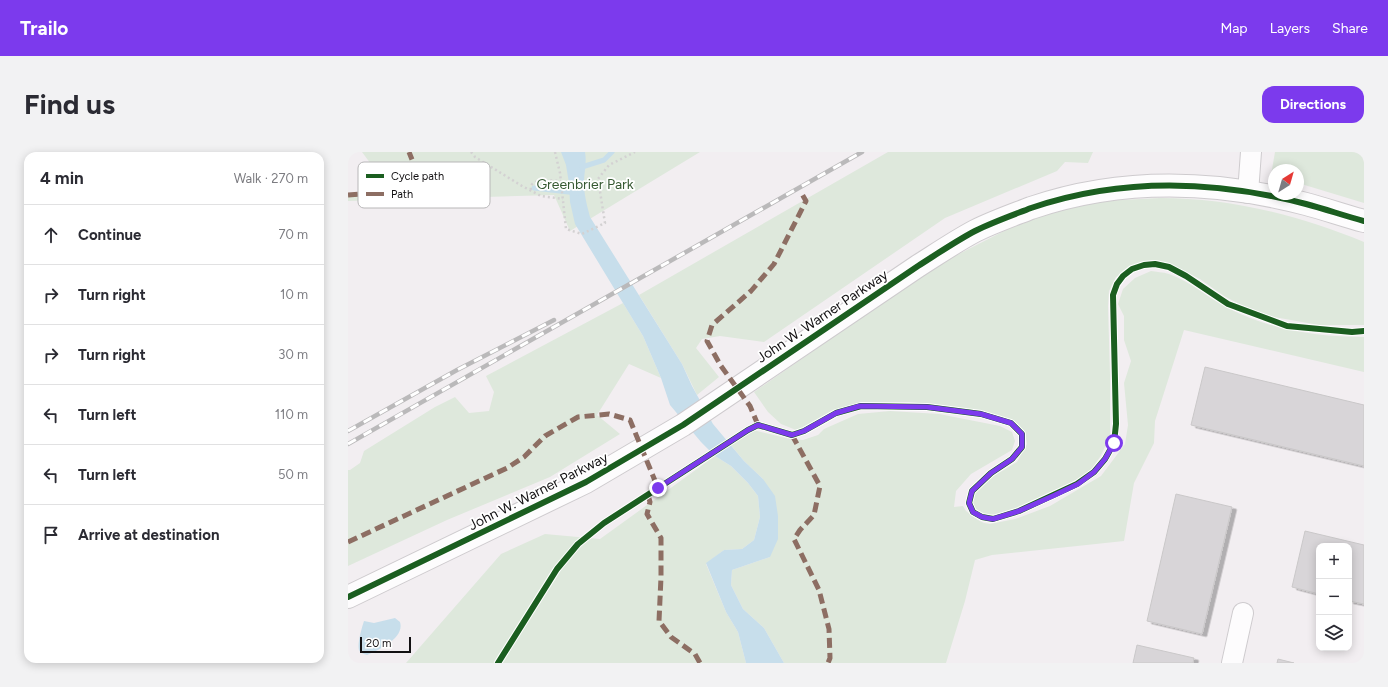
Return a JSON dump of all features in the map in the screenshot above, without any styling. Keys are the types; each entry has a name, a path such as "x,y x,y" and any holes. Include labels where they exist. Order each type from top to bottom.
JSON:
{"main road":[{"name":"John W. Warner Parkway","path":"348,597 586,482 683,425 951,245 976,230 1026,210 1081,194 1111,188 1144,185 1182,185 1221,188 1306,204 1357,220"}],"lane":[{"path":"1248,193 1251,152"},
{"path":"1232,663 1243,612"}],"path":[{"path":"471,152 475,157 483,162"},
{"path":"555,152 561,181 566,229 582,234 605,223 598,180 609,165 635,152"},
{"path":"490,166 541,196 563,199"},
{"path":"530,190 531,184 536,181 561,181"}],"green space":[{"name":"Greenbrier Park","path":"362,152 700,152 570,231 554,195 490,197 490,162 369,162"},
{"path":"888,152 1093,152 1088,163 1065,162 1057,171 945,218 764,342 720,336 702,339 696,348 719,377 697,395 682,364 639,295"},
{"path":"1275,152 1364,152 1364,203 1304,185 1304,164 1273,164"},
{"name":"Greenbrier Park","path":"348,193 358,193 358,201 348,201"},
{"path":"1160,198 1212,201 1264,210 1315,224 1364,242 1364,325 1319,325 1274,317 1249,309 1224,296 1200,279 1173,266 1152,260 1116,277 1109,291 1108,306 1110,437 1100,457 1090,471 1051,495 1027,506 1006,513 989,515 979,513 974,508 971,500 973,492 987,480 1017,462 1027,444 1025,433 1015,422 996,415 938,405 909,402 862,403 836,411 804,428 796,430 781,424 768,412 754,392 918,278 953,257 1006,230 1053,211 1102,201"},
{"path":"1151,271 1167,273 1177,277 1222,305 1246,316 1278,327 1329,336 1364,337 1364,372 1184,330 1155,421 1154,443 1134,483 1124,541 992,555 975,560 965,601 946,663 784,663 764,628 743,609 731,585 732,570 770,557 763,479 744,461 730,444 753,430 790,439 803,440 818,435 824,429 858,414 890,411 939,414 1000,426 1012,432 1015,441 1012,450 971,474 956,491 954,507 963,506 966,511 978,520 990,524 1015,519 1050,506 1101,476 1125,444 1128,425 1124,383 1131,361 1124,340 1124,316 1118,304 1123,289 1135,278"},
{"path":"623,303 643,336 661,378 629,364 597,415 620,434 550,477 447,520 348,566 348,470 360,463 364,451 435,407 455,397 469,413 489,411 494,392 486,376"},
{"path":"715,456 731,466 748,483 758,496 760,517 754,540 742,549 724,550 706,564 726,612 738,632 746,663 406,663 501,554 545,534 600,539"}],"water":[{"path":"561,152 585,152 586,160 584,187 590,217 682,364 692,386 713,424 744,461 763,479 775,496 778,516 778,539 770,557 732,570 731,585 743,609 764,628 784,663 746,663 738,632 726,612 706,563 724,550 742,549 754,540 760,517 758,496 748,483 731,466 715,456 701,442 670,405 661,378 643,336 575,224 570,202 566,165"},
{"path":"395,618 400,622 401,628 399,633 390,643 367,655 360,652 360,636 364,621 374,623"}],"building":[{"path":"1205,367 1364,405 1364,466 1191,425"},
{"path":"1176,494 1232,507 1202,634 1147,621"},
{"path":"1305,531 1364,545 1364,604 1352,602 1352,543 1316,543 1316,593 1292,587"},
{"path":"1137,645 1194,658 1193,663 1133,663"},
{"path":"1278,659 1294,663 1277,663"}],"waterway":[{"path":"582,167 604,160 612,152"},
{"path":"534,188 577,193"}],"railway":[{"path":"348,444 862,152"},
{"path":"348,431 457,370 554,320"}],"marked path":[{"path":"409,152 413,162"},
{"path":"348,195 358,194"},
{"path":"758,425 750,406 721,366 707,341 712,325 751,291 774,264 806,201 802,194"},
{"path":"348,542 507,468 524,457 545,436 578,417 609,414 630,420 658,488"},
{"path":"792,435 820,486 814,515 794,539 819,590 829,629 830,658 828,663"},
{"path":"648,495 650,502 647,514 661,538 659,621 671,637 695,654 700,663"}],"cycle path":[{"path":"348,597 586,482 683,425 954,243 982,228 1031,208 1065,198 1099,191 1168,185 1237,190 1272,196 1364,221"},
{"path":"498,663 557,569 578,544 604,523 758,425 792,435 804,431 836,413 861,406 927,407 981,414 1011,423 1022,434 1022,447 1012,459 991,473 972,491 969,503 973,512 982,517 993,519 1019,511 1077,484 1094,472 1105,459 1114,443 1116,424 1113,295 1117,284 1123,276 1132,269 1144,265 1155,264 1169,267 1186,276 1228,304 1287,326 1352,332 1364,331"}],"route":[{"path":"658,488 758,425 792,435 804,431 836,413 860,406 927,407 981,414 1011,423 1022,434 1022,447 1012,459 991,473 972,491 969,503 973,512 982,517 993,519 1019,511 1078,484 1094,472 1105,459 1114,443"}]}
